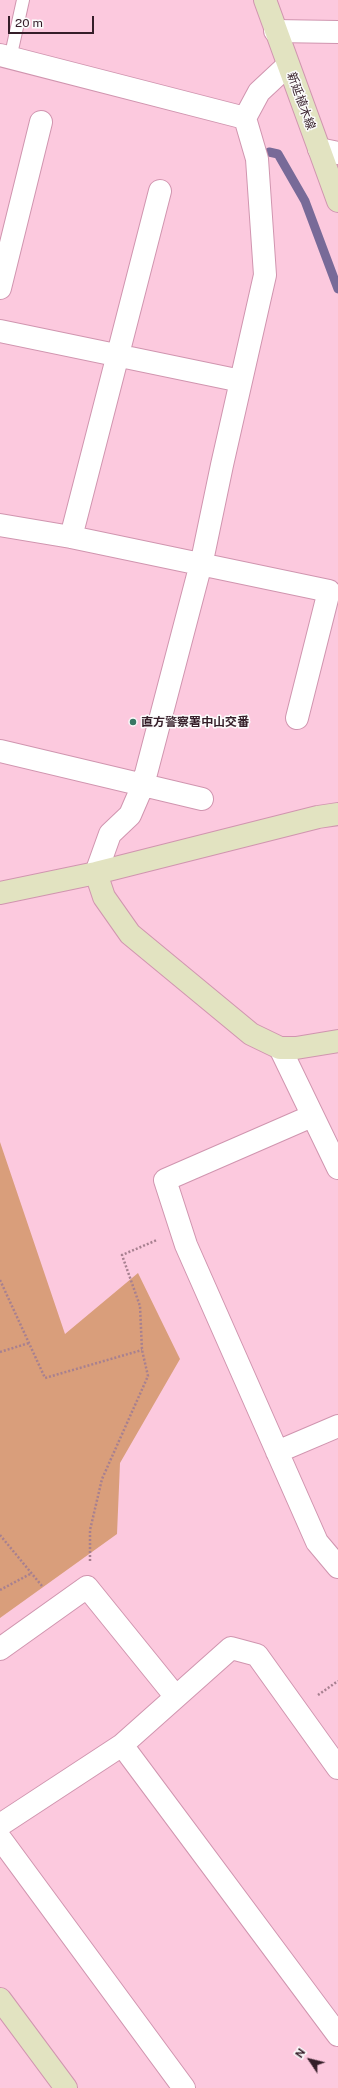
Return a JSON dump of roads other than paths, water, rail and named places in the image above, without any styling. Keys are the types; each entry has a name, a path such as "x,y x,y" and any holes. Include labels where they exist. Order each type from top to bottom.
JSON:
{"street":[{"name":"新延植木線","path":"265,0 288,65 328,151 338,201"},
{"path":"276,30 338,32"},
{"path":"5,57 244,118"},
{"path":"288,65 259,92 244,118 258,159 265,275 201,564 143,785 130,815 110,834 96,873 104,897 130,934 251,1034 280,1048 296,1048 338,1042"},
{"path":"0,288 41,122"},
{"path":"71,537 160,191"},
{"path":"0,331 241,380"},
{"path":"0,526 71,537 328,591 297,718"},
{"path":"0,751 202,799"},
{"path":"0,893 96,873 318,816 338,814"},
{"path":"280,1048 338,1168"},
{"path":"312,1116 165,1180 181,1230 317,1542 338,1567"},
{"path":"277,1452 338,1426"},
{"path":"0,1649 87,1587 176,1697"},
{"path":"0,1825 122,1746 231,1648 257,1655 338,1768"},
{"path":"122,1746 331,2010 338,2035"},
{"path":"0,1838 184,2088"},
{"path":"0,2000 66,2088"}],"lane":[{"path":"5,57 23,0"}],"waterway":[{"path":"269,152 278,154 305,201 338,289"}],"place":[{"name":"直方警察署中山交番","path":"133,722"}]}
